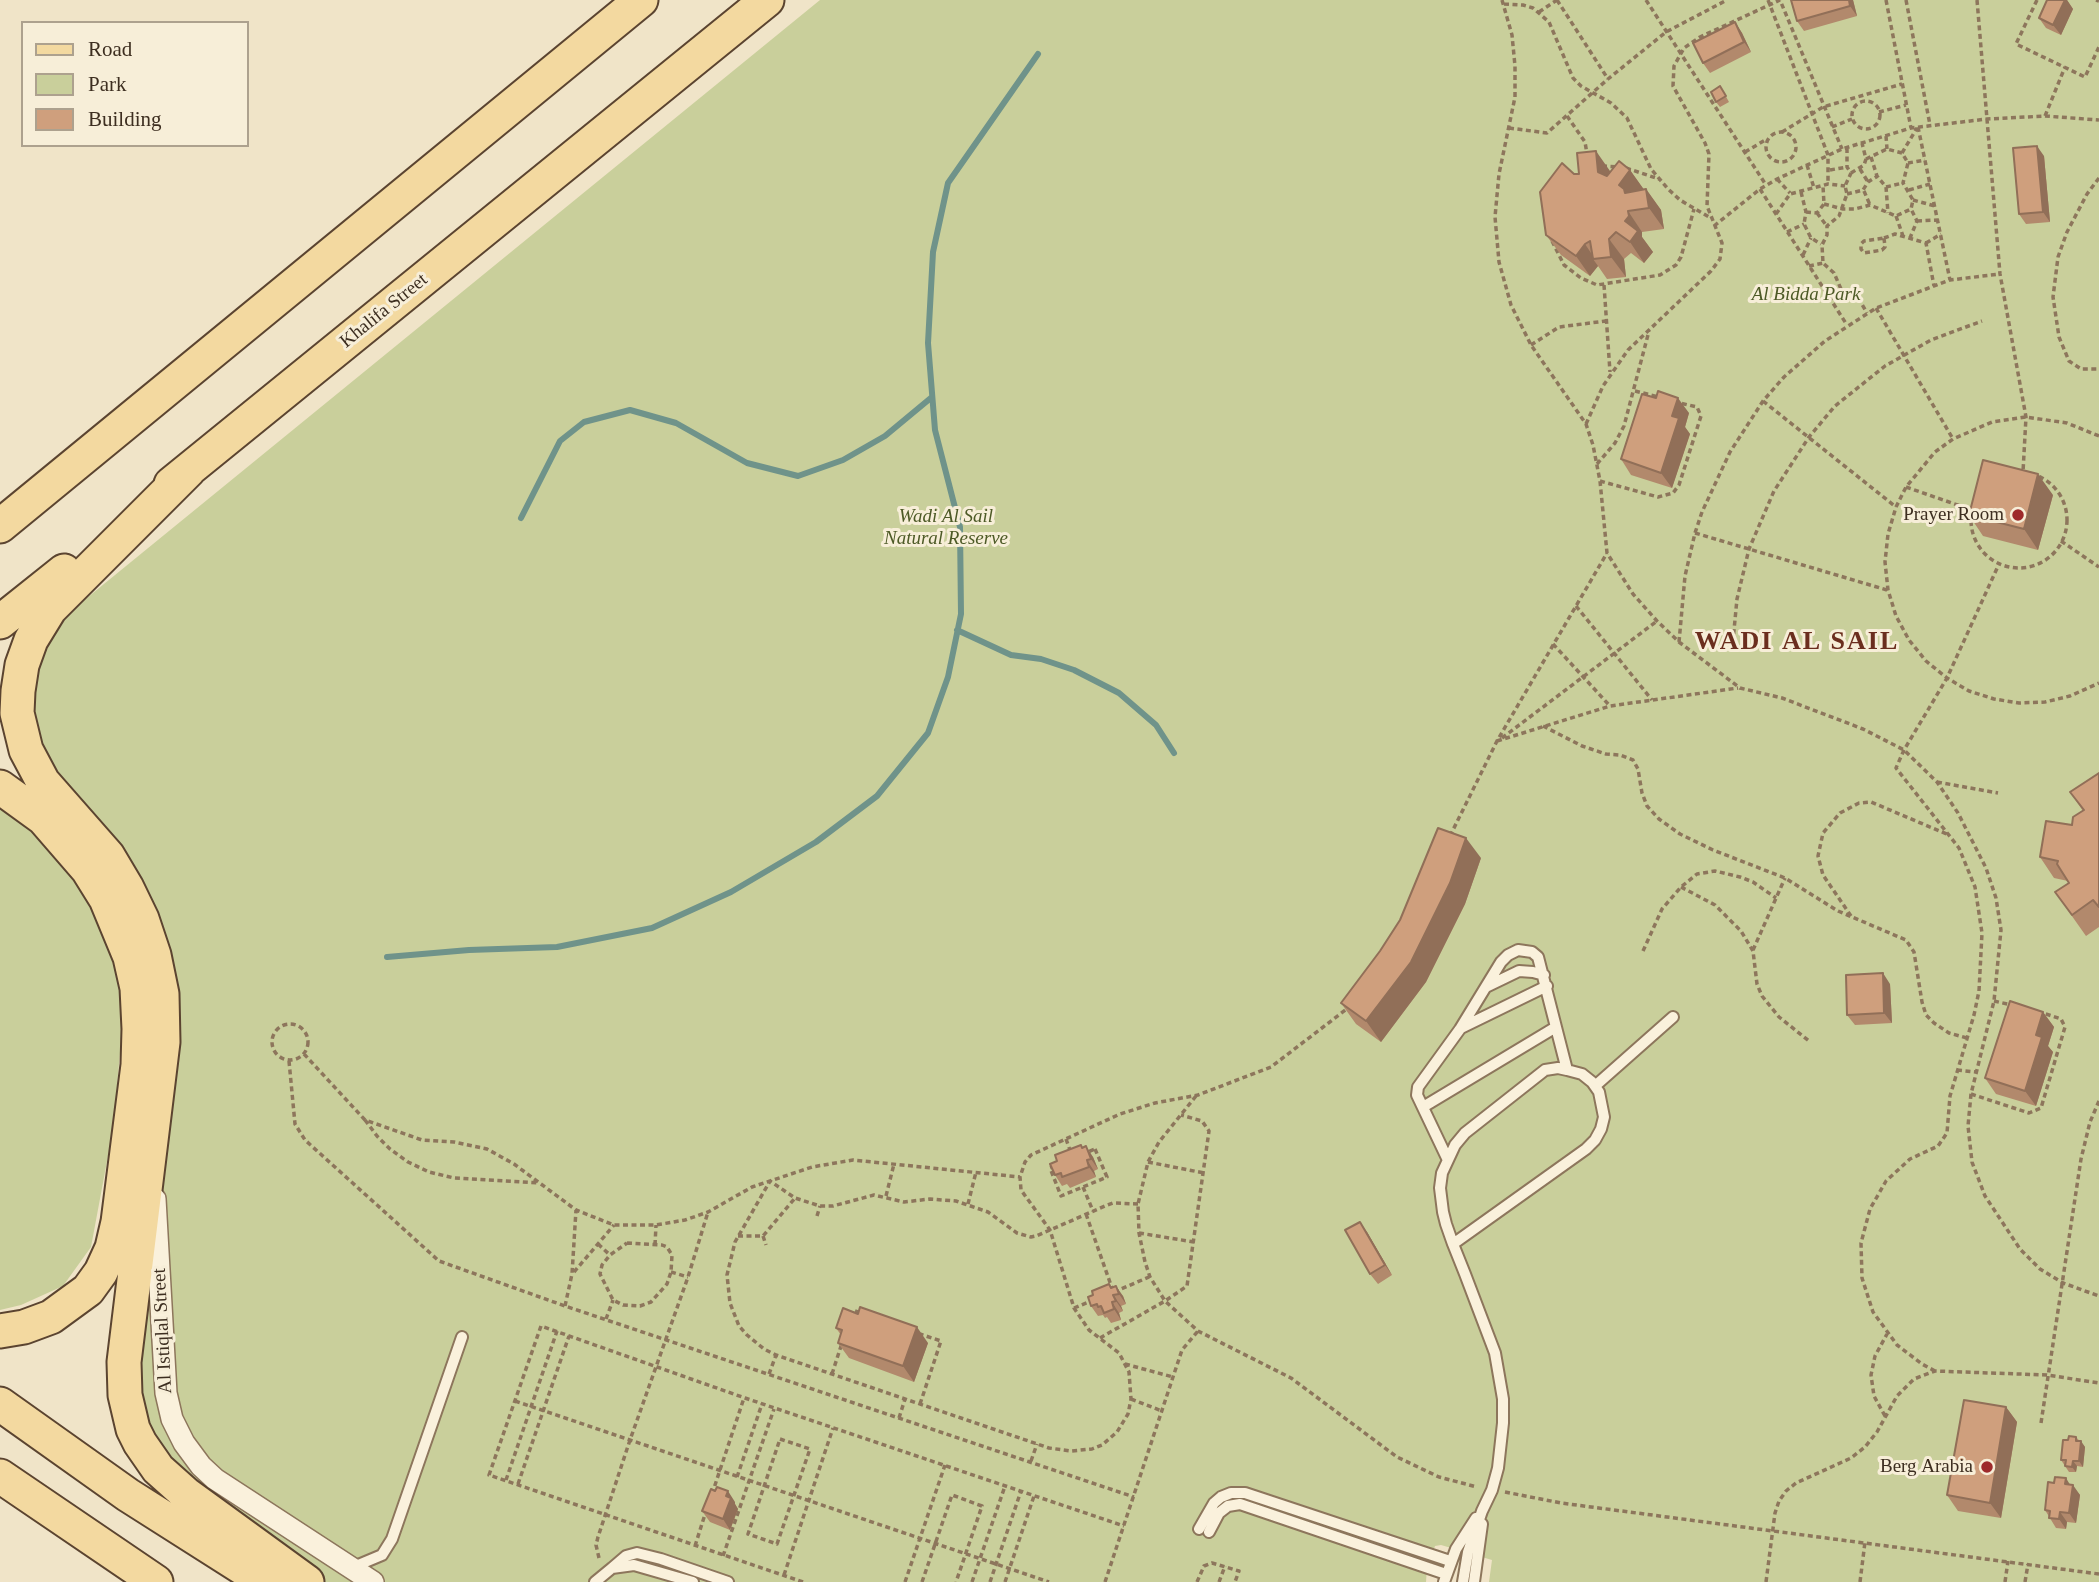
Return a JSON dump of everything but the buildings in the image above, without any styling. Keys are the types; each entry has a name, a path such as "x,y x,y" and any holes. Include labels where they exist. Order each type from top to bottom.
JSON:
{"main road":[{"path":"0,526 641,0"},
{"name":"Khalifa Street","path":"0,622 768,0"},
{"path":"189,470 50,609 31,640 22,665 18,691 20,731 32,765 43,782 108,856 137,909 154,955 162,994 163,1042 123,1379 128,1412 140,1443 158,1469 186,1494 307,1582"},
{"path":"0,787 43,818 88,870 106,899 130,957 137,988 139,1029 138,1065 118,1222 112,1248 101,1272 88,1290 51,1317 24,1327 0,1331"},
{"path":"0,1404 128,1495 265,1582"},
{"path":"0,1476 15,1493 156,1582"}],"street":[{"name":"Al Istiqlal Street","path":"151,1147 159,1244 163,1367 167,1400 176,1430 192,1455 215,1479 373,1582"}],"lane":[{"path":"1447,1158 1417,1095 1418,1087 1502,962 1518,950 1532,952 1538,957 1567,1070"},
{"path":"1488,986 1518,971 1533,972 1545,981"},
{"path":"1460,1028 1545,981"},
{"path":"1595,1086 1673,1017"},
{"path":"1423,1107 1556,1027"},
{"path":"1454,1244 1595,1140 1604,1117 1603,1104 1595,1086 1582,1074 1558,1068 1545,1070 1465,1133 1447,1158 1443,1173 1440,1200 1454,1244 1487,1331 1500,1376 1503,1423 1498,1468 1468,1552 1462,1582"},
{"path":"351,1568 382,1555 392,1539 462,1337"},
{"path":"1450,1561 1245,1493 1231,1493 1214,1503 1204,1530 1228,1506 1240,1504 1445,1578 1450,1561 1465,1532 1482,1511"},
{"path":"1474,1582 1482,1511"},
{"path":"595,1582 626,1556 637,1553 728,1582"},
{"path":"609,1570 634,1565 645,1566 693,1582"}],"path":[{"path":"1539,12 1557,0 1608,79"},
{"path":"1646,0 1766,185"},
{"path":"1509,128 1548,133 1666,32 1727,0"},
{"path":"1586,424 1603,386 1628,350 1717,266 1722,252 1722,243 1709,216 1706,194 1710,173 1709,154 1673,86 1674,66 1679,54 1691,41 1768,2 1780,0 1823,107 1844,149 1847,167 1851,173"},
{"path":"1885,0 1911,128"},
{"path":"1906,0 1930,125"},
{"path":"1977,0 2000,274 2026,416 2023,472"},
{"path":"2037,0 2016,44 2085,77 2099,47"},
{"path":"1709,216 1680,200 1659,179 1645,157 1627,118 1611,103 1592,94 1573,78 1549,22 1539,12 1523,5 1503,2 1512,34 1515,97 1499,174 1495,217 1499,262 1511,305 1531,345 1586,424 1600,481 1606,553 1633,594 1657,621 1679,642 1740,688"},
{"path":"1768,2 1828,155 1830,170 1824,204 1817,213"},
{"path":"2045,116 2065,68"},
{"path":"1745,152 1823,107 1902,84"},
{"path":"1862,101 1873,103 1880,112 1878,122 1869,129 1858,128 1852,119 1853,108 1862,101"},
{"path":"1880,112 1906,105"},
{"path":"1567,116 1585,142 1587,155"},
{"path":"1714,226 1766,185 1828,155 1911,128 1987,119 2045,116 2099,120"},
{"path":"1832,127 1852,119"},
{"path":"1902,153 1918,127"},
{"path":"1918,127 1951,280"},
{"path":"1770,138 1766,144 1770,156 1775,161 1788,161 1796,150 1796,144 1794,137 1782,132"},
{"path":"1886,136 1888,149"},
{"path":"1862,143 1877,176 1886,187 1888,213"},
{"path":"1827,226 1843,209 1847,194 1845,186 1851,173 1860,169 1868,158 1888,149 1902,153 1908,163 1903,183"},
{"path":"1908,163 1925,160"},
{"path":"1807,165 1814,188"},
{"path":"1602,166 1621,167 1659,179"},
{"path":"1830,170 1847,167"},
{"path":"1860,169 1868,182"},
{"path":"1847,194 1863,190 1868,182 1877,176"},
{"path":"2099,178 2087,194 2067,232 2058,257 2053,298 2059,337 2069,361 2081,369 2099,369"},
{"path":"1777,180 1790,194"},
{"path":"1886,187 1903,183"},
{"path":"1903,183 1913,200 1911,209 1917,221 1910,238"},
{"path":"1909,190 1930,184"},
{"path":"1776,214 1790,194 1826,185 1845,186"},
{"path":"1760,190 1847,325"},
{"path":"1863,190 1870,205"},
{"path":"1801,192 1806,212 1804,224 1811,238 1822,245"},
{"path":"1913,200 1935,206"},
{"path":"1824,204 1843,209 1870,205 1896,216 1911,209"},
{"path":"1550,233 1553,246 1564,265 1581,278 1604,285 1669,271 1681,257 1694,209"},
{"path":"1806,212 1817,213 1827,226 1827,235 1822,245 1823,263 1835,273 1841,289 1856,294 1867,313"},
{"path":"1896,216 1903,236"},
{"path":"1917,221 1938,220"},
{"path":"1787,232 1804,224"},
{"path":"1884,238 1885,247 1882,250 1864,253 1861,249 1864,241 1892,234 1926,243 1941,234"},
{"path":"1802,256 1811,238"},
{"path":"1926,243 1934,286"},
{"path":"1809,266 1823,263"},
{"path":"1679,642 1685,576 1695,533 1710,491 1730,452 1763,401 1804,358 1847,325 1876,308 1951,280 2000,274"},
{"path":"1604,285 1610,374"},
{"path":"1876,308 1953,439"},
{"path":"1531,345 1559,327 1606,321"},
{"path":"1732,651 1737,599 1749,549 1774,491 1809,437 1835,406 1885,366 1931,340 1982,321"},
{"path":"1597,464 1620,435 1635,391 1648,331"},
{"path":"1600,481 1658,497 1669,496 1679,485 1701,416 1699,409 1635,391"},
{"path":"1763,401 1896,507"},
{"path":"2099,436 2067,423 2026,416 1992,422 1953,439 1935,452 1906,486 1888,534 1885,562 1888,590 1896,616 1909,640 1926,661 1947,678 1981,695 2019,703 2045,702 2070,696 2099,683"},
{"path":"2023,472 2045,480 2060,496 2066,519 2062,541 2048,557 2030,567 2009,567 1990,558 1976,541 1971,521 1972,510 1976,499 1990,481 2023,472"},
{"path":"1906,486 1972,510"},
{"path":"1695,533 1888,590"},
{"path":"2062,541 2099,567"},
{"path":"1448,840 1497,741 1606,553"},
{"path":"1935,1371 1909,1355 1887,1334 1873,1312 1862,1278 1860,1252 1865,1226 1877,1195 1896,1170 1943,1141 1947,1133 1950,1096 1974,1015 1981,971 1981,918 1968,867 1951,836 1896,768 1947,678 1999,564"},
{"path":"1576,606 1652,700"},
{"path":"1497,741 1657,621"},
{"path":"1553,644 1610,706"},
{"path":"1497,741 1610,706 1740,688 1823,712 1904,750 1937,782 1958,813 1986,868 1996,898 2001,930 1994,1001 1971,1094 1968,1126 1972,1162 1985,1196 2020,1249 2039,1269 2063,1283 2099,1296"},
{"path":"1543,726 1581,746 1633,760 1638,769 1647,806 1659,819 1695,842 1785,878 1852,918 1906,940 1914,952 1926,1015 1950,1033 1967,1038"},
{"path":"1937,782 1998,793"},
{"path":"1852,918 1823,876 1818,856 1823,833 1840,813 1859,803 1871,802 1951,836"},
{"path":"1643,951 1662,909 1681,887 1697,874 1715,871 1753,882 1776,898"},
{"path":"1753,951 1785,878"},
{"path":"1681,887 1699,895 1722,911 1741,932 1753,951 1762,996 1779,1017 1809,1041"},
{"path":"770,1181 738,1236 727,1275 730,1303 747,1335 776,1355 1037,1444 1071,1451 1092,1449 1110,1439 1123,1425 1131,1399 1131,1382 1119,1353 1089,1330 1074,1308 1050,1230 1036,1208 1024,1196 1021,1169 1031,1156 1121,1114 1155,1103 1198,1095 1271,1067 1346,1011 1354,1000"},
{"path":"1994,1001 2020,1007"},
{"path":"1971,1094 2029,1113 2041,1108 2065,1027 2058,1017 2032,1010"},
{"path":"285,1023 295,1023 306,1034 308,1041 304,1054 289,1061 276,1055 273,1049 275,1034 285,1023"},
{"path":"304,1054 390,1149 408,1162 454,1178 541,1184"},
{"path":"289,1061 295,1124 304,1140 439,1261 1134,1497"},
{"path":"1957,1070 1977,1072"},
{"path":"1198,1095 1159,1142 1148,1163 1138,1203 1139,1233 1150,1277 1165,1301 1198,1331 1292,1378 1378,1444 1407,1462 1438,1477 1561,1503 2099,1574"},
{"path":"2041,1423 2081,1159 2090,1122 2099,1101"},
{"path":"1100,1338 1187,1286 1209,1131 1202,1121 1180,1115"},
{"path":"365,1120 422,1140 454,1142 487,1149 514,1164 576,1210 614,1225 656,1225 685,1220 708,1212 734,1196 770,1181 811,1167 853,1160 1020,1177"},
{"path":"1066,1139 1074,1158"},
{"path":"1095,1149 1107,1177 1083,1187 1061,1196 1050,1168 1095,1149"},
{"path":"1148,1163 1204,1173"},
{"path":"886,1196 894,1164"},
{"path":"968,1204 976,1172"},
{"path":"770,1181 795,1198 820,1206 833,1206 874,1195 886,1196 899,1202 937,1199 968,1204 988,1212 1025,1236 1036,1236 1113,1203 1138,1203"},
{"path":"1083,1187 1093,1211"},
{"path":"738,1236 763,1236 795,1198"},
{"path":"817,1216 820,1206"},
{"path":"565,1306 572,1274 576,1210"},
{"path":"609,1570 597,1553 596,1545 629,1440 688,1277 708,1212"},
{"path":"1086,1214 1114,1292"},
{"path":"572,1274 614,1225"},
{"path":"655,1245 656,1225"},
{"path":"1139,1233 1194,1242"},
{"path":"763,1236 766,1245"},
{"path":"627,1243 655,1245 662,1245 670,1250 673,1260 664,1289 646,1304 635,1307 613,1300 600,1274 602,1265 610,1255 627,1243"},
{"path":"598,1244 610,1255"},
{"path":"671,1272 688,1277"},
{"path":"1104,1296 1150,1277"},
{"path":"606,1319 613,1300"},
{"path":"1074,1308 1094,1300"},
{"path":"849,1323 853,1310 866,1314"},
{"path":"803,1582 489,1475 541,1326 1124,1526"},
{"path":"506,1480 557,1331"},
{"path":"1105,1582 1182,1350 1198,1331"},
{"path":"916,1332 942,1341 920,1404"},
{"path":"1885,1416 1874,1396 1871,1375 1875,1356 1887,1334"},
{"path":"518,1484 569,1336"},
{"path":"832,1374 845,1336"},
{"path":"769,1374 776,1355"},
{"path":"1125,1364 1173,1377"},
{"path":"1766,1582 1772,1531 1779,1501 1786,1491 1796,1483 1851,1458 1865,1447 1905,1385 1922,1374 1935,1371 2048,1375 2099,1383"},
{"path":"712,1496 745,1398"},
{"path":"899,1418 905,1399"},
{"path":"1131,1399 1162,1411"},
{"path":"515,1401 1049,1582"},
{"path":"737,1476 762,1404"},
{"path":"723,1556 775,1408"},
{"path":"784,1575 833,1427"},
{"path":"780,1439 810,1449 794,1496 777,1544 748,1534 780,1439"},
{"path":"1031,1462 1037,1444"},
{"path":"905,1582 945,1465"},
{"path":"972,1582 1005,1486"},
{"path":"990,1582 1021,1491"},
{"path":"922,1582 952,1495 982,1506 956,1582"},
{"path":"1004,1582 1034,1496"},
{"path":"695,1546 708,1508"},
{"path":"1860,1582 1866,1542"},
{"path":"2005,1582 2008,1561"},
{"path":"1198,1582 1207,1563 1239,1571 1235,1582"},
{"path":"2025,1582 2028,1564"},
{"path":"1219,1582 1224,1566"}],"green space":[{"path":"820,0 2099,0 2099,1582 1489,1582 1492,1560 1441,1545 1435,1546 1427,1568 1426,1582 325,1582 177,1481 133,1401 168,1073 27,739 39,637"},
{"path":"0,806 42,833 88,892 118,965 124,1010 113,1129 91,1247 63,1286 21,1305 0,1310"}],"waterway":[{"path":"387,957 469,950 557,947 652,928 731,892 816,842 877,796 928,733 948,677 961,614 960,527 935,430 928,343 933,252 948,183 1038,54"},
{"path":"521,518 560,441 584,422 630,410 676,423 747,463 798,476 843,460 885,436 932,397"},
{"path":"957,630 1011,655 1041,659 1074,670 1119,693 1156,725 1174,753"}],"place":[{"name":"Prayer Room","path":"2018,515"},
{"name":"Berg Arabia","path":"1987,1467"}],"district":[{"name":"WADI AL SAIL","path":"1797,642"}],"park label":[{"name":"Al Bidda Park","path":"1806,295"},
{"name":"Wadi Al Sail Natural Reserve","path":"946,528"}]}
